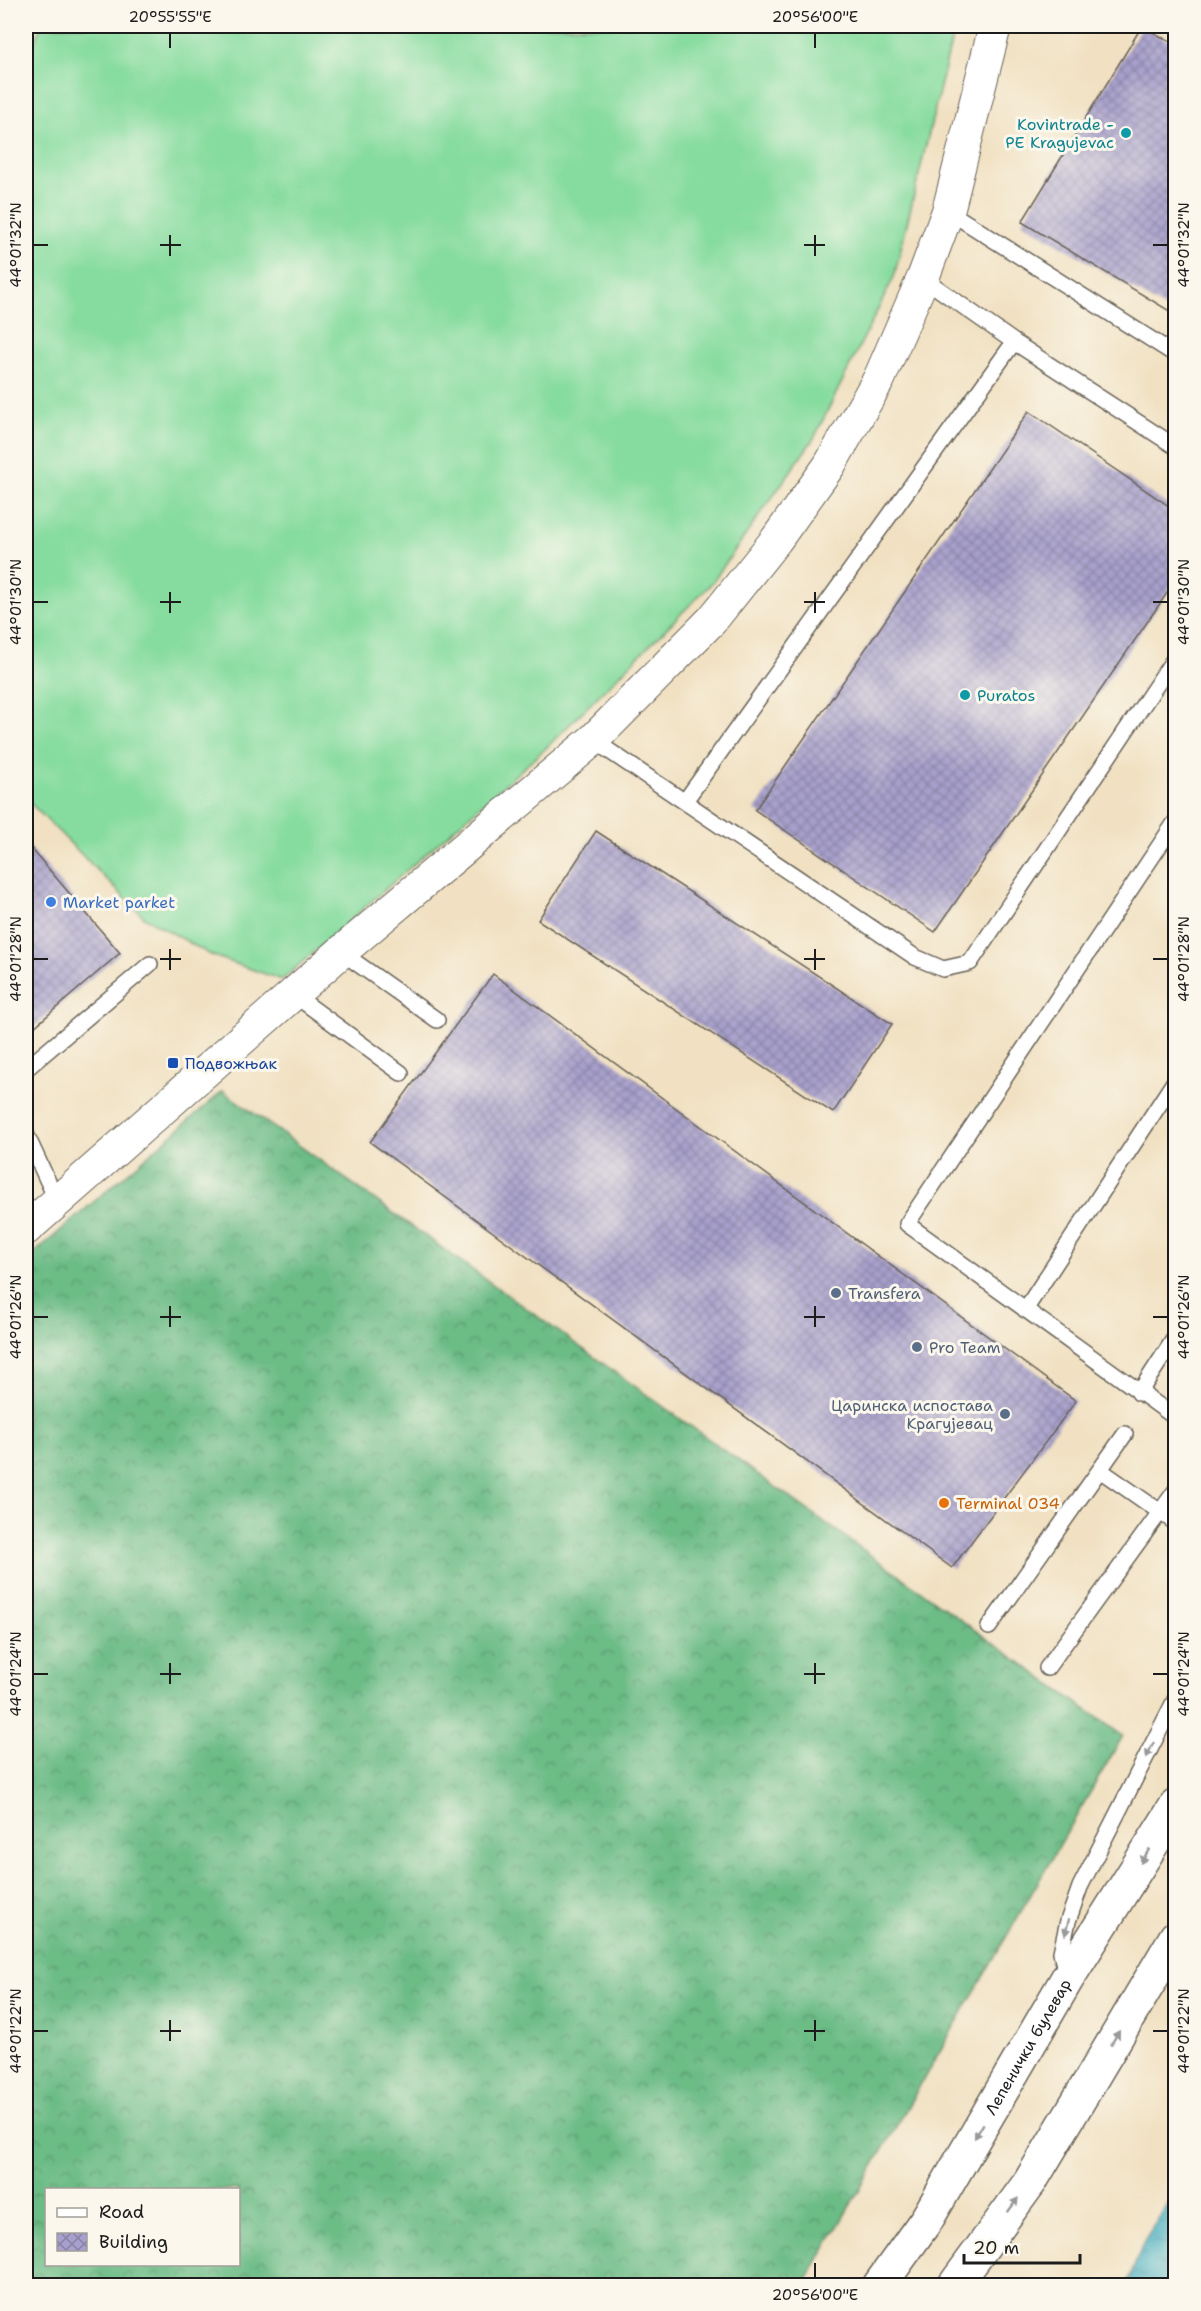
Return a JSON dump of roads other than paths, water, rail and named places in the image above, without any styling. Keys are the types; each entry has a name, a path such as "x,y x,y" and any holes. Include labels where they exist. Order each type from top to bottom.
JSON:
{"main road":[{"name":"Лепенички булевар","path":"879,2286 927,2219 1067,1979 1176,1806"},
{"path":"954,2286 1030,2182 1176,1937"}],"street":[{"path":"26,1229 341,952 593,740 712,620 776,540 823,475 879,379 948,211 995,26"}],"lane":[{"path":"948,211 1176,356"},
{"path":"922,278 1014,342 1176,447"},
{"path":"685,801 1014,342"},
{"path":"593,740 915,957 942,969 970,963 1176,656"},
{"path":"1176,821 907,1224 1176,1418"},
{"path":"341,952 437,1020"},
{"path":"26,1069 150,964"},
{"path":"294,994 401,1073"},
{"path":"1025,1310 1176,1079"},
{"path":"26,1134 57,1201"},
{"path":"1139,1393 1176,1336"},
{"path":"989,1627 1125,1434"},
{"path":"1100,1470 1176,1523"},
{"path":"1047,1668 1176,1490"},
{"path":"1067,1979 1061,1952 1068,1921 1080,1887 1176,1698"}],"water":[{"path":"1175,2193 1175,2285 1127,2285 1145,2239"}],"place":[{"name":"Kovintrade - PE Kragujevac","path":"1126,133"},
{"name":"Puratos","path":"965,695"},
{"name":"Market parket","path":"51,902"},
{"name":"Подвожњак","path":"173,1063"},
{"name":"Transfera","path":"836,1293"},
{"name":"Pro Team","path":"917,1347"},
{"name":"Царинска испостава Крагујевац","path":"1005,1414"},
{"name":"Terminal 034","path":"944,1503"}]}
